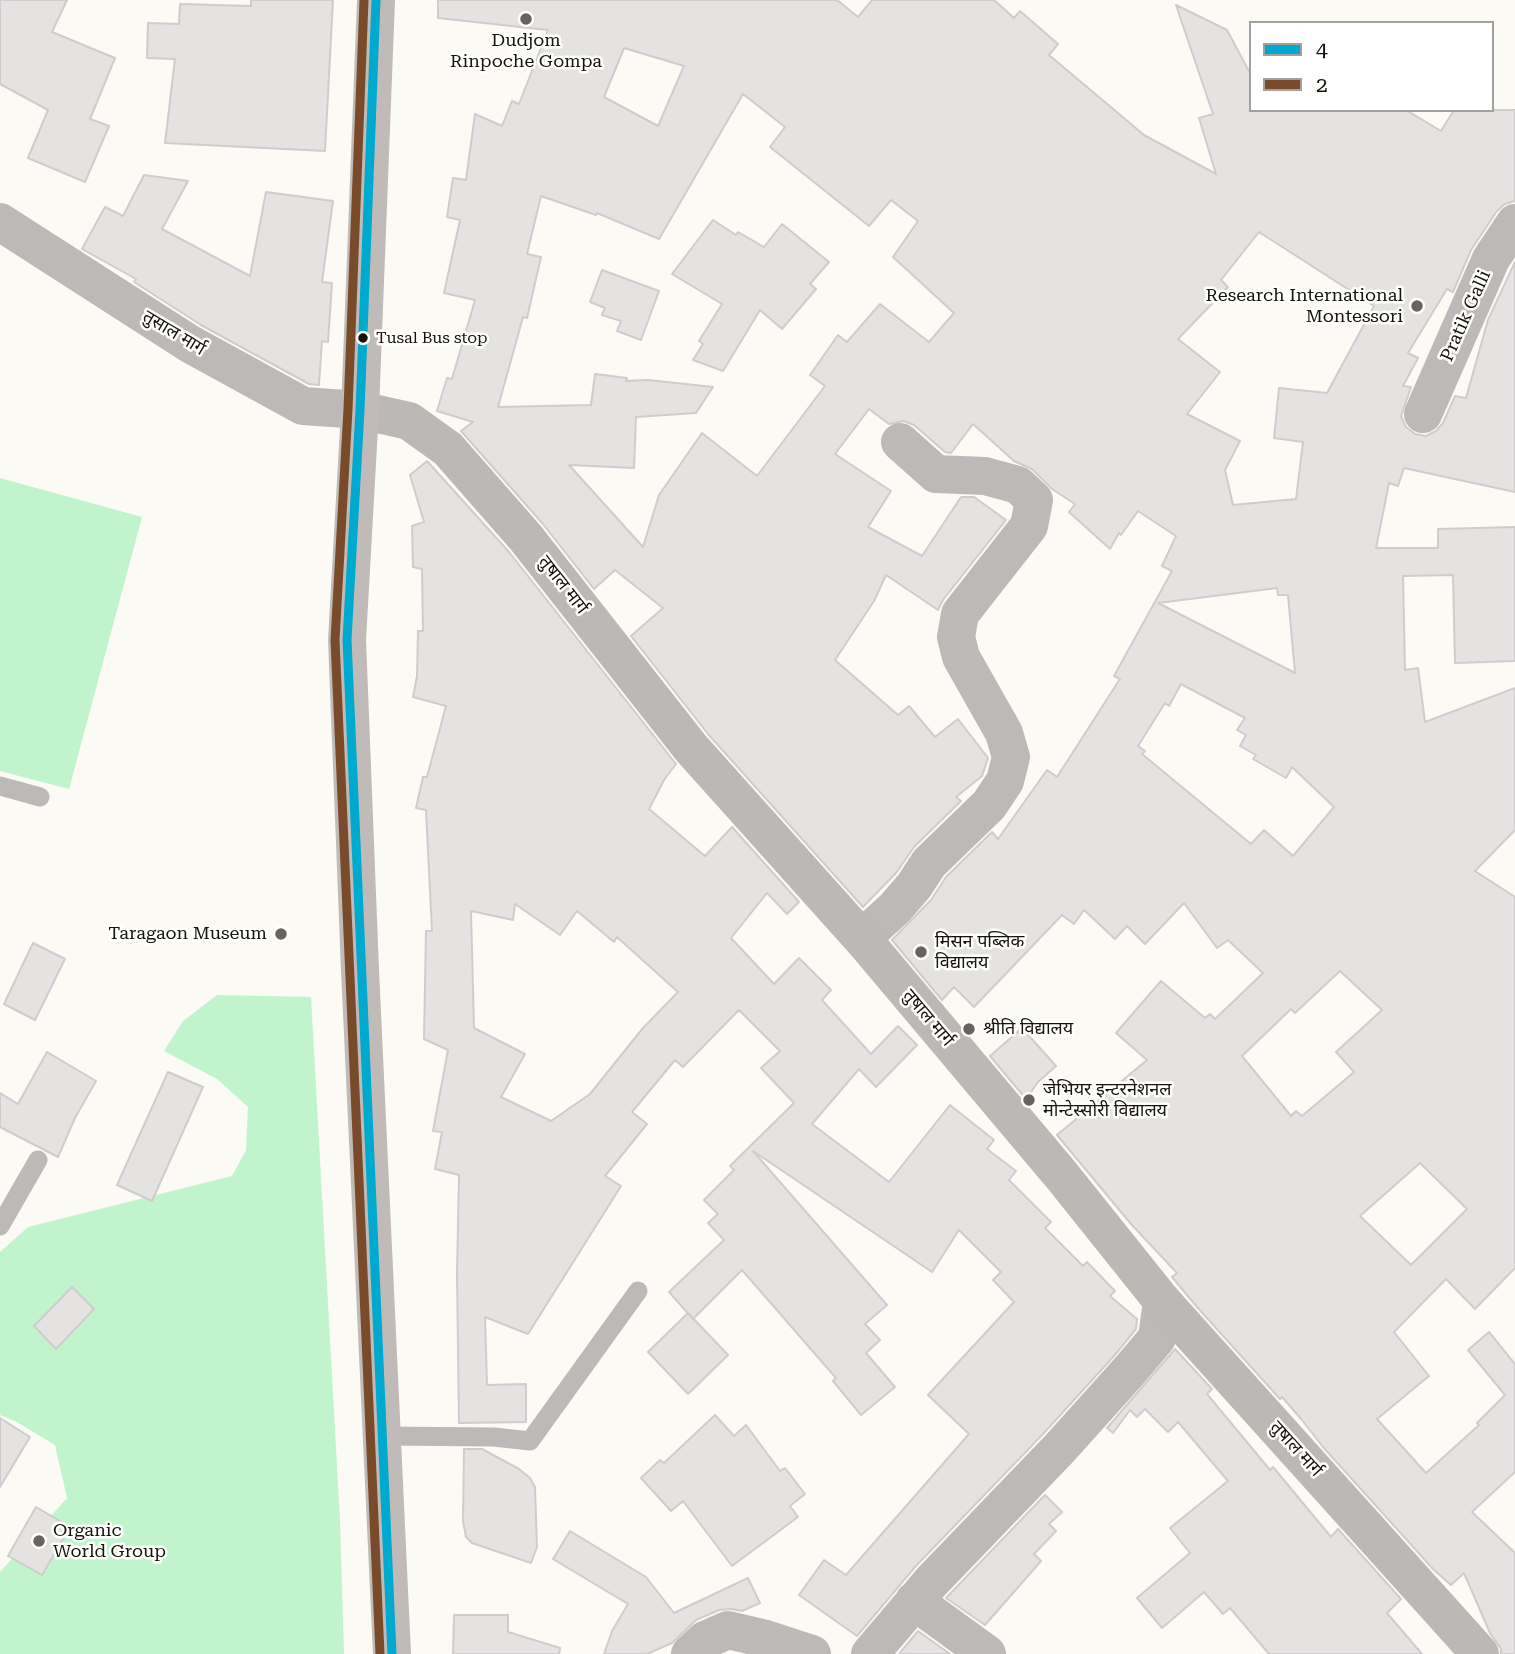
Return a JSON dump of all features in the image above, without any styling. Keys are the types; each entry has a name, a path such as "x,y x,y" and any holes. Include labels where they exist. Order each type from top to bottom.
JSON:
{"main road":[{"path":"376,0 360,410 347,640 392,1654"}],"street":[{"name":"तुसाल मार्ग","path":"0,222 190,344 303,406 360,410"},
{"name":"Pratik Galli","path":"1423,414 1491,259 1515,223"},
{"name":"तुषाल मार्ग","path":"360,410 409,421 449,449 526,538 691,748 865,942 1062,1176 1162,1301 1480,1654"},
{"path":"865,942 871,930 895,908 929,863 989,805 1005,781 1011,757 1004,733 961,657 956,637 960,614 1029,526 1034,500 1018,485 985,476 936,474 900,442"},
{"path":"870,1654 914,1601 1059,1449 1157,1338 1162,1301"},
{"path":"914,1601 987,1654"},
{"path":"690,1654 705,1640 728,1630 812,1654"}],"lane":[{"path":"0,786 40,797"},
{"path":"0,1226 38,1160"},
{"path":"381,1436 494,1437 530,1441 638,1291"}],"green space":[{"path":"0,478 142,517 69,789 0,771"},
{"path":"217,995 311,997 340,1520 344,1654 0,1654 0,1572 67,1498 55,1445 0,1415 0,1252 28,1227 232,1176 246,1150 248,1107 217,1079 164,1051 183,1021"}],"building":[{"path":"0,0 67,0 52,32 115,58 90,119 109,126 85,182 28,158 48,110 0,84"},
{"path":"251,0 333,0 325,151 165,143 175,59 147,58 148,23 179,24 180,4 251,6"},
{"path":"438,0 837,0 858,17 872,0 994,0 1014,18 1020,11 1058,44 1049,55 1144,135 1216,174 1199,118 1213,114 1176,5 1227,30 1249,71 1249,112 1409,112 1441,131 1453,112 1515,110 1515,201 1505,204 1497,211 1471,250 1453,292 1447,289 1408,353 1418,358 1403,386 1411,387 1401,416 1406,427 1415,434 1426,436 1436,431 1443,423 1455,396 1466,398 1488,320 1515,262 1515,492 1404,468 1398,486 1389,483 1376,548 1438,548 1438,529 1515,527 1515,661 1455,663 1453,575 1403,576 1405,670 1418,668 1425,722 1515,688 1515,830 1475,871 1515,897 1515,1268 1475,1309 1446,1279 1394,1332 1429,1376 1377,1419 1426,1473 1479,1425 1477,1423 1505,1395 1468,1350 1489,1332 1515,1364 1515,1472 1472,1512 1515,1553 1515,1654 1501,1654 1464,1573 1451,1585 1433,1569 1323,1447 1282,1397 1280,1399 1197,1307 1172,1277 1177,1273 1131,1224 1057,1135 1147,1060 1116,1033 1161,981 1205,1018 1210,1014 1215,1019 1263,973 1228,940 1217,948 1184,903 1145,944 1127,926 1115,939 1084,910 1074,924 1062,915 974,1007 954,987 942,1000 892,940 931,900 946,877 992,832 998,839 1047,770 1057,777 1120,679 1114,676 1172,571 1162,566 1176,536 1138,511 1121,535 1119,533 1110,549 1069,512 1075,504 1052,489 1032,469 1014,461 973,424 951,453 945,452 914,425 904,421 889,424 869,409 835,454 891,491 868,527 922,556 961,497 974,497 1006,520 938,610 886,575 874,601 835,660 898,715 909,706 935,737 958,719 988,758 982,776 956,797 961,801 914,847 896,873 863,907 708,734 631,636 663,608 615,570 594,589 543,524 461,431 473,422 437,411 447,378 452,379 475,300 444,293 460,220 447,217 453,178 466,180 475,114 502,126 512,101 519,104 548,30 438,18","holes":["624,48 684,66 658,126 604,97","743,94 785,127 770,147 869,226 891,200 918,221 893,257 954,313 929,342 880,304 847,342 838,335 810,375 825,386 757,476 702,433 659,495 643,547 569,465 634,468 636,417 696,413 713,387 648,380 626,381 627,378 595,374 591,405 498,407 523,317 527,318 541,257 527,254 541,196 596,215 597,213 659,239","1259,232 1374,306 1327,393 1279,388 1274,438 1303,442 1296,499 1233,505 1225,470 1240,441 1187,414 1220,372 1178,339 1228,287 1221,280","1277,588 1278,595 1288,595 1295,673 1158,603","1181,684 1245,718 1237,730 1246,735 1240,746 1256,755 1253,759 1286,778 1292,767 1334,807 1293,856 1264,830 1251,844 1142,754 1145,751 1138,746 1165,703 1169,706","1340,971 1382,1010 1336,1052 1354,1072 1302,1116 1296,1111 1291,1116 1242,1056 1291,1009 1295,1013","1420,1163 1467,1209 1411,1265 1360,1216"]},
{"path":"144,175 188,181 162,229 250,276 266,192 333,201 322,282 332,283 328,342 322,341 319,385 309,384 201,325 134,282 136,279 82,249 105,207 123,216"},
{"path":"713,220 736,235 738,232 764,247 782,224 829,262 810,284 816,289 782,329 760,310 723,371 693,360 703,344 699,341 722,304 672,274"},
{"path":"602,270 659,291 641,340 617,331 621,321 602,315 605,308 590,302"},
{"path":"427,461 509,552 676,764 649,809 705,856 732,827 799,902 787,914 767,893 731,938 774,984 799,958 831,990 822,1000 871,1054 898,1026 917,1045 876,1087 859,1069 812,1124 889,1182 950,1105 994,1140 987,1149 1016,1171 1009,1180 1051,1222 1045,1228 1083,1266 1087,1262 1115,1291 1110,1296 1137,1319 1136,1329 1114,1356 915,1567 857,1636 799,1595 824,1560 846,1575 969,1434 928,1395 1014,1302 993,1280 1001,1272 959,1230 932,1272 753,1151 887,1305 865,1324 880,1340 866,1353 895,1387 861,1415 833,1381 836,1378 742,1270 693,1319 669,1292 724,1240 708,1223 718,1214 704,1200 734,1170 730,1166 794,1103 761,1068 780,1051 739,1010 683,1067 675,1060 632,1112 647,1124 605,1176 621,1186 528,1334 485,1317 487,1385 526,1384 526,1422 459,1423 459,1175 435,1169 442,1132 433,1131 448,1050 424,1039 426,931 432,931 426,810 416,808 446,706 413,697 417,676 418,631 423,631 422,569 413,567 412,526 424,522 410,475","holes":["515,904 560,935 577,911 614,942 617,937 678,992 643,1028 590,1094 551,1121 501,1097 525,1054 474,1028 471,911 513,920"]},
{"path":"33,943 65,959 35,1020 4,1004"},
{"path":"1022,1028 1056,1066 1038,1082 1026,1099 990,1056"},
{"path":"47,1052 96,1081 75,1118 58,1157 0,1127 0,1093 18,1104"},
{"path":"168,1072 203,1087 152,1201 117,1185"},
{"path":"72,1287 94,1309 56,1349 34,1326"},
{"path":"688,1313 728,1355 688,1394 648,1352"},
{"path":"1175,1349 1212,1389 1207,1394 1270,1470 1273,1467 1331,1537 1338,1529 1401,1599 1387,1613 1422,1654 1269,1654 1230,1608 1223,1614 1204,1592 1162,1628 1137,1598 1190,1553 1170,1528 1228,1481 1178,1422 1168,1432 1145,1409 1137,1417 1130,1410 1113,1433 1107,1428"},
{"path":"715,1415 734,1436 746,1425 780,1471 785,1468 805,1494 790,1506 798,1517 732,1566 683,1501 671,1511 641,1478 660,1460 664,1463"},
{"path":"0,1418 30,1437 0,1487"},
{"path":"464,1449 482,1449 530,1478 535,1487 537,1547 531,1563 472,1543 466,1537 463,1521"},
{"path":"1045,1495 1062,1512 1049,1524 1056,1531 1034,1554 1041,1561 985,1625 946,1598"},
{"name":"Organic World Group","path":"36,1507 70,1527 42,1575 8,1556"},
{"path":"570,1531 646,1577 674,1613 748,1578 760,1603 742,1611 719,1610 696,1620 672,1643 647,1654 604,1654 612,1631 628,1604 553,1559"},
{"path":"454,1615 508,1615 508,1632 560,1648 559,1654 453,1654"},
{"path":"918,1631 950,1654 899,1654"}],"transit line":[{"name":"2","path":"364,0 348,409 335,640 380,1654"},
{"name":"4","path":"376,0 360,410 347,640 392,1654"}],"place":[{"name":"Dudjom Rinpoche Gompa","path":"526,19"},
{"name":"Research International Montessori","path":"1417,306"},
{"name":"Tusal Bus stop","path":"363,338"},
{"name":"Taragaon Museum","path":"281,934"},
{"name":"मिसन पब्लिक विद्यालय","path":"921,952"},
{"name":"श्रीति विद्यालय","path":"969,1029"},
{"name":"जेभियर इन्टरनेशनल मोन्टेस्सोरी विद्यालय","path":"1029,1100"},
{"name":"Organic World Group","path":"39,1541"}]}
